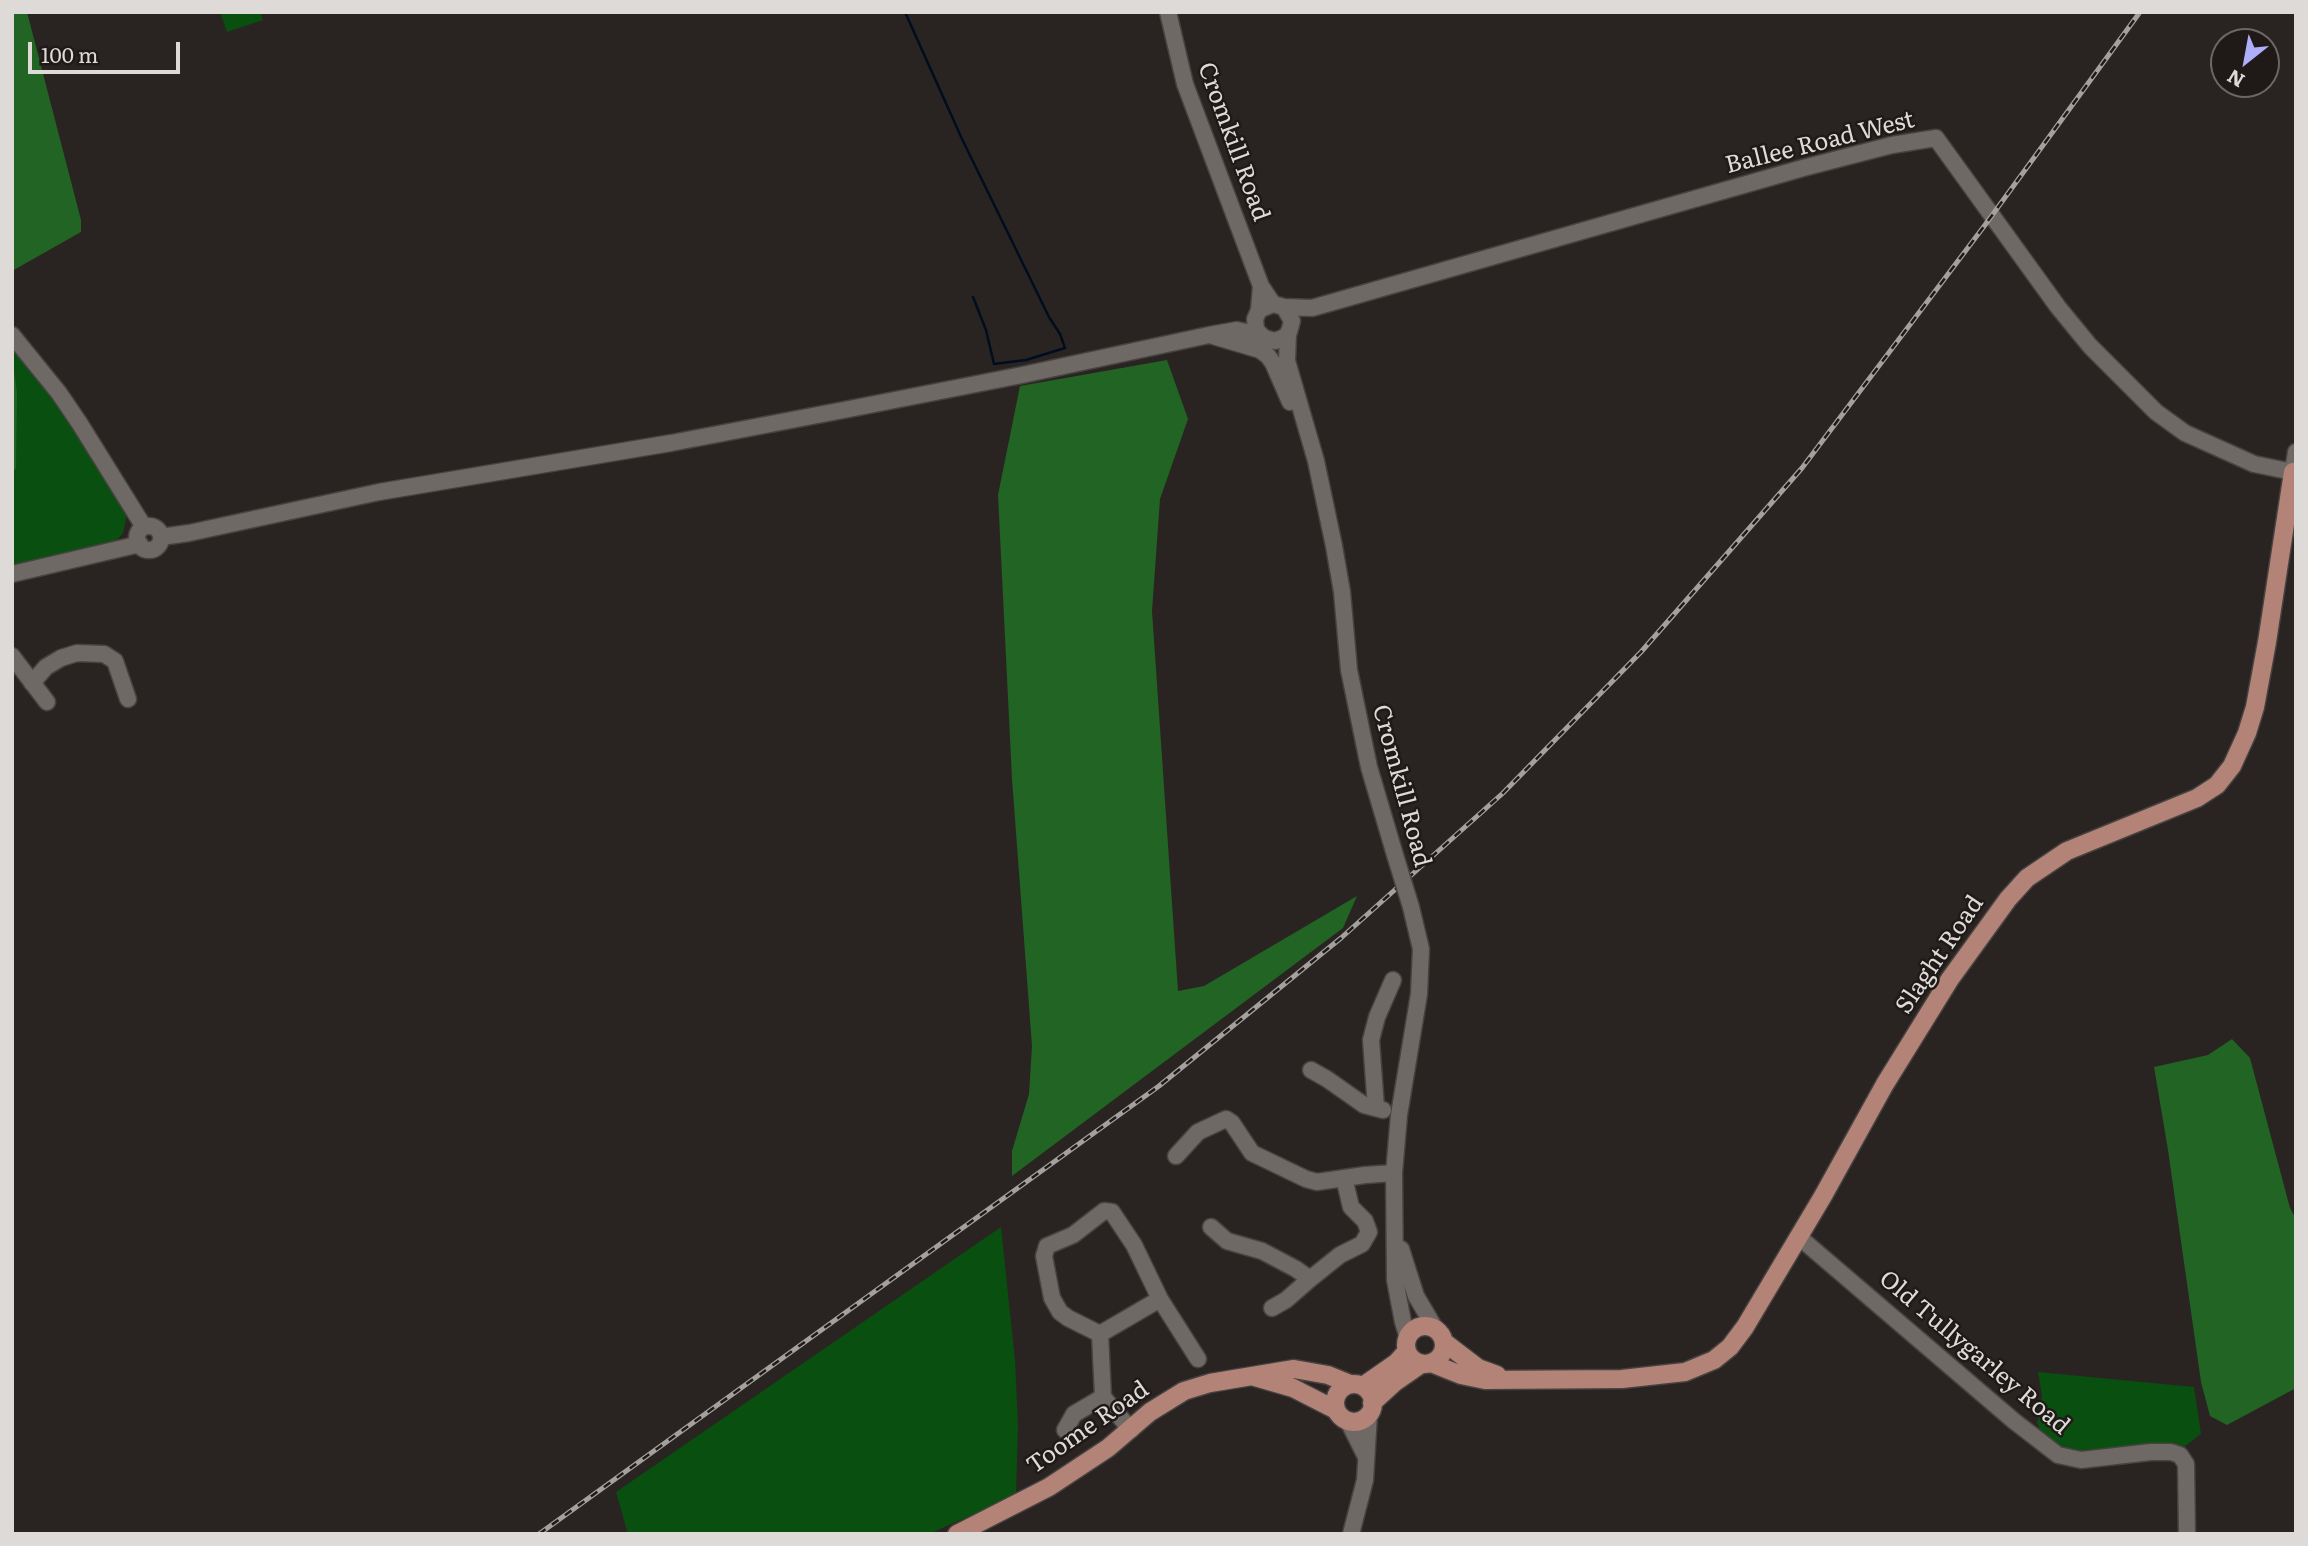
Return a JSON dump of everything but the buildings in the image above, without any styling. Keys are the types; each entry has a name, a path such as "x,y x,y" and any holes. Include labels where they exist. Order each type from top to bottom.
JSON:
{"main road":[{"name":"Slaght Road","path":"1426,1363 1473,1379 1622,1379 1685,1371 1714,1360 1730,1347 1799,1237 1885,1084 1951,979 2008,899 2027,878 2067,851 2197,798 2217,785 2232,766 2255,707 2295,472"},
{"path":"1422,1327 1440,1336 1442,1353 1395,1382 1361,1420 1342,1415 1335,1401 1337,1394 1385,1372 1408,1345 1413,1331 1422,1327"},
{"name":"Slaght Road","path":"1440,1336 1478,1368 1510,1380"},
{"path":"1408,1345 1414,1360 1426,1363"},
{"name":"Toome Road","path":"957,1534 1049,1487 1108,1448 1150,1412 1184,1391 1210,1383 1294,1369 1328,1375 1357,1385"},
{"name":"Toome Road","path":"1252,1377 1293,1388 1342,1415"},
{"path":"1357,1385 1371,1395 1371,1408"}],"street":[{"name":"Cromkill Road","path":"1168,12 1185,84 1268,309"},
{"name":"Ballee Road West","path":"1268,309 1312,308 1804,168 1892,145 1936,138 2058,307 2090,346 2156,412 2185,433 2216,448 2254,464 2295,472"},
{"name":"Ballee Road West","path":"1290,329 1312,308"},
{"path":"1264,338 1255,325 1268,309"},
{"path":"161,537 403,488 671,443 937,392 1237,330 1268,309 1290,315 1290,329 1280,340 1237,330"},
{"name":"Cromkill Road","path":"1290,329 1287,361 1313,447 1340,580 1349,670 1369,767 1421,949 1419,994 1399,1115 1394,1173 1395,1280 1408,1345"},
{"path":"12,335 66,403 144,527"},
{"path":"1209,335 1260,350 1268,356 1304,438 1313,447"},
{"name":"Cromkill Road","path":"1264,338 1287,361"},
{"name":"Slaght Road","path":"2295,472 2296,452"},
{"path":"144,527 155,527 161,537 159,544 153,549 146,549 140,544 138,533 144,527"},
{"path":"12,574 140,544"},
{"path":"32,683 46,667 61,657 76,653 104,654 114,659 128,699"},
{"path":"12,656 47,702"},
{"path":"1377,1108 1371,1040 1377,1017 1393,980"},
{"path":"1311,1070 1364,1105 1399,1115"},
{"path":"1176,1156 1198,1132 1226,1119 1232,1123 1252,1153 1317,1182 1394,1173"},
{"path":"1272,1308 1286,1300 1339,1255 1362,1244 1369,1232 1365,1221 1351,1207 1344,1178"},
{"path":"1100,1334 1060,1312 1052,1298 1044,1256 1047,1246 1071,1236 1101,1213 1110,1211 1139,1254 1160,1299 1198,1359"},
{"path":"1211,1227 1227,1241 1262,1251 1310,1279"},
{"name":"Cromkill Road","path":"1395,1227 1410,1280 1440,1336"},
{"name":"Old Tullygarley Road","path":"1799,1237 2014,1421 2058,1455 2081,1460 2151,1451 2180,1455 2186,1464 2187,1534"},
{"path":"1100,1334 1160,1299"},
{"path":"1100,1334 1103,1397 1131,1430"},
{"path":"1065,1430 1074,1414 1103,1397"},
{"path":"1352,1534 1363,1490 1371,1408"},
{"path":"1342,1415 1366,1458"}],"green space":[{"path":"12,12 27,12 81,220 81,232 12,271"},
{"path":"220,12 260,12 263,20 227,32"},
{"path":"12,344 55,399 123,504 127,514 123,533 116,541 12,565"},
{"path":"12,357 17,392 16,468 12,474"},
{"path":"1167,360 1188,419 1160,499 1152,611 1178,991 1204,986 1357,896 1343,928 1012,1176 1012,1151 1029,1094 1032,1046 1012,779 998,495 1020,386"},
{"path":"2232,1039 2250,1058 2290,1208 2296,1219 2296,1388 2227,1425 2210,1416 2201,1382 2154,1067 2208,1055"},
{"path":"1001,1227 1015,1360 1018,1425 1016,1495 929,1534 628,1534 616,1492"},
{"path":"2038,1372 2194,1387 2201,1434 2180,1450 2077,1454 2061,1450 2042,1435 2037,1423 2042,1396"}],"waterway":[{"path":"905,12 962,139 1065,348 1026,360 994,364 986,330 973,297"}],"railway":[{"path":"539,1534 1159,1086 1341,938 1503,793 1641,652 1802,468 1985,225 2140,12"}]}
